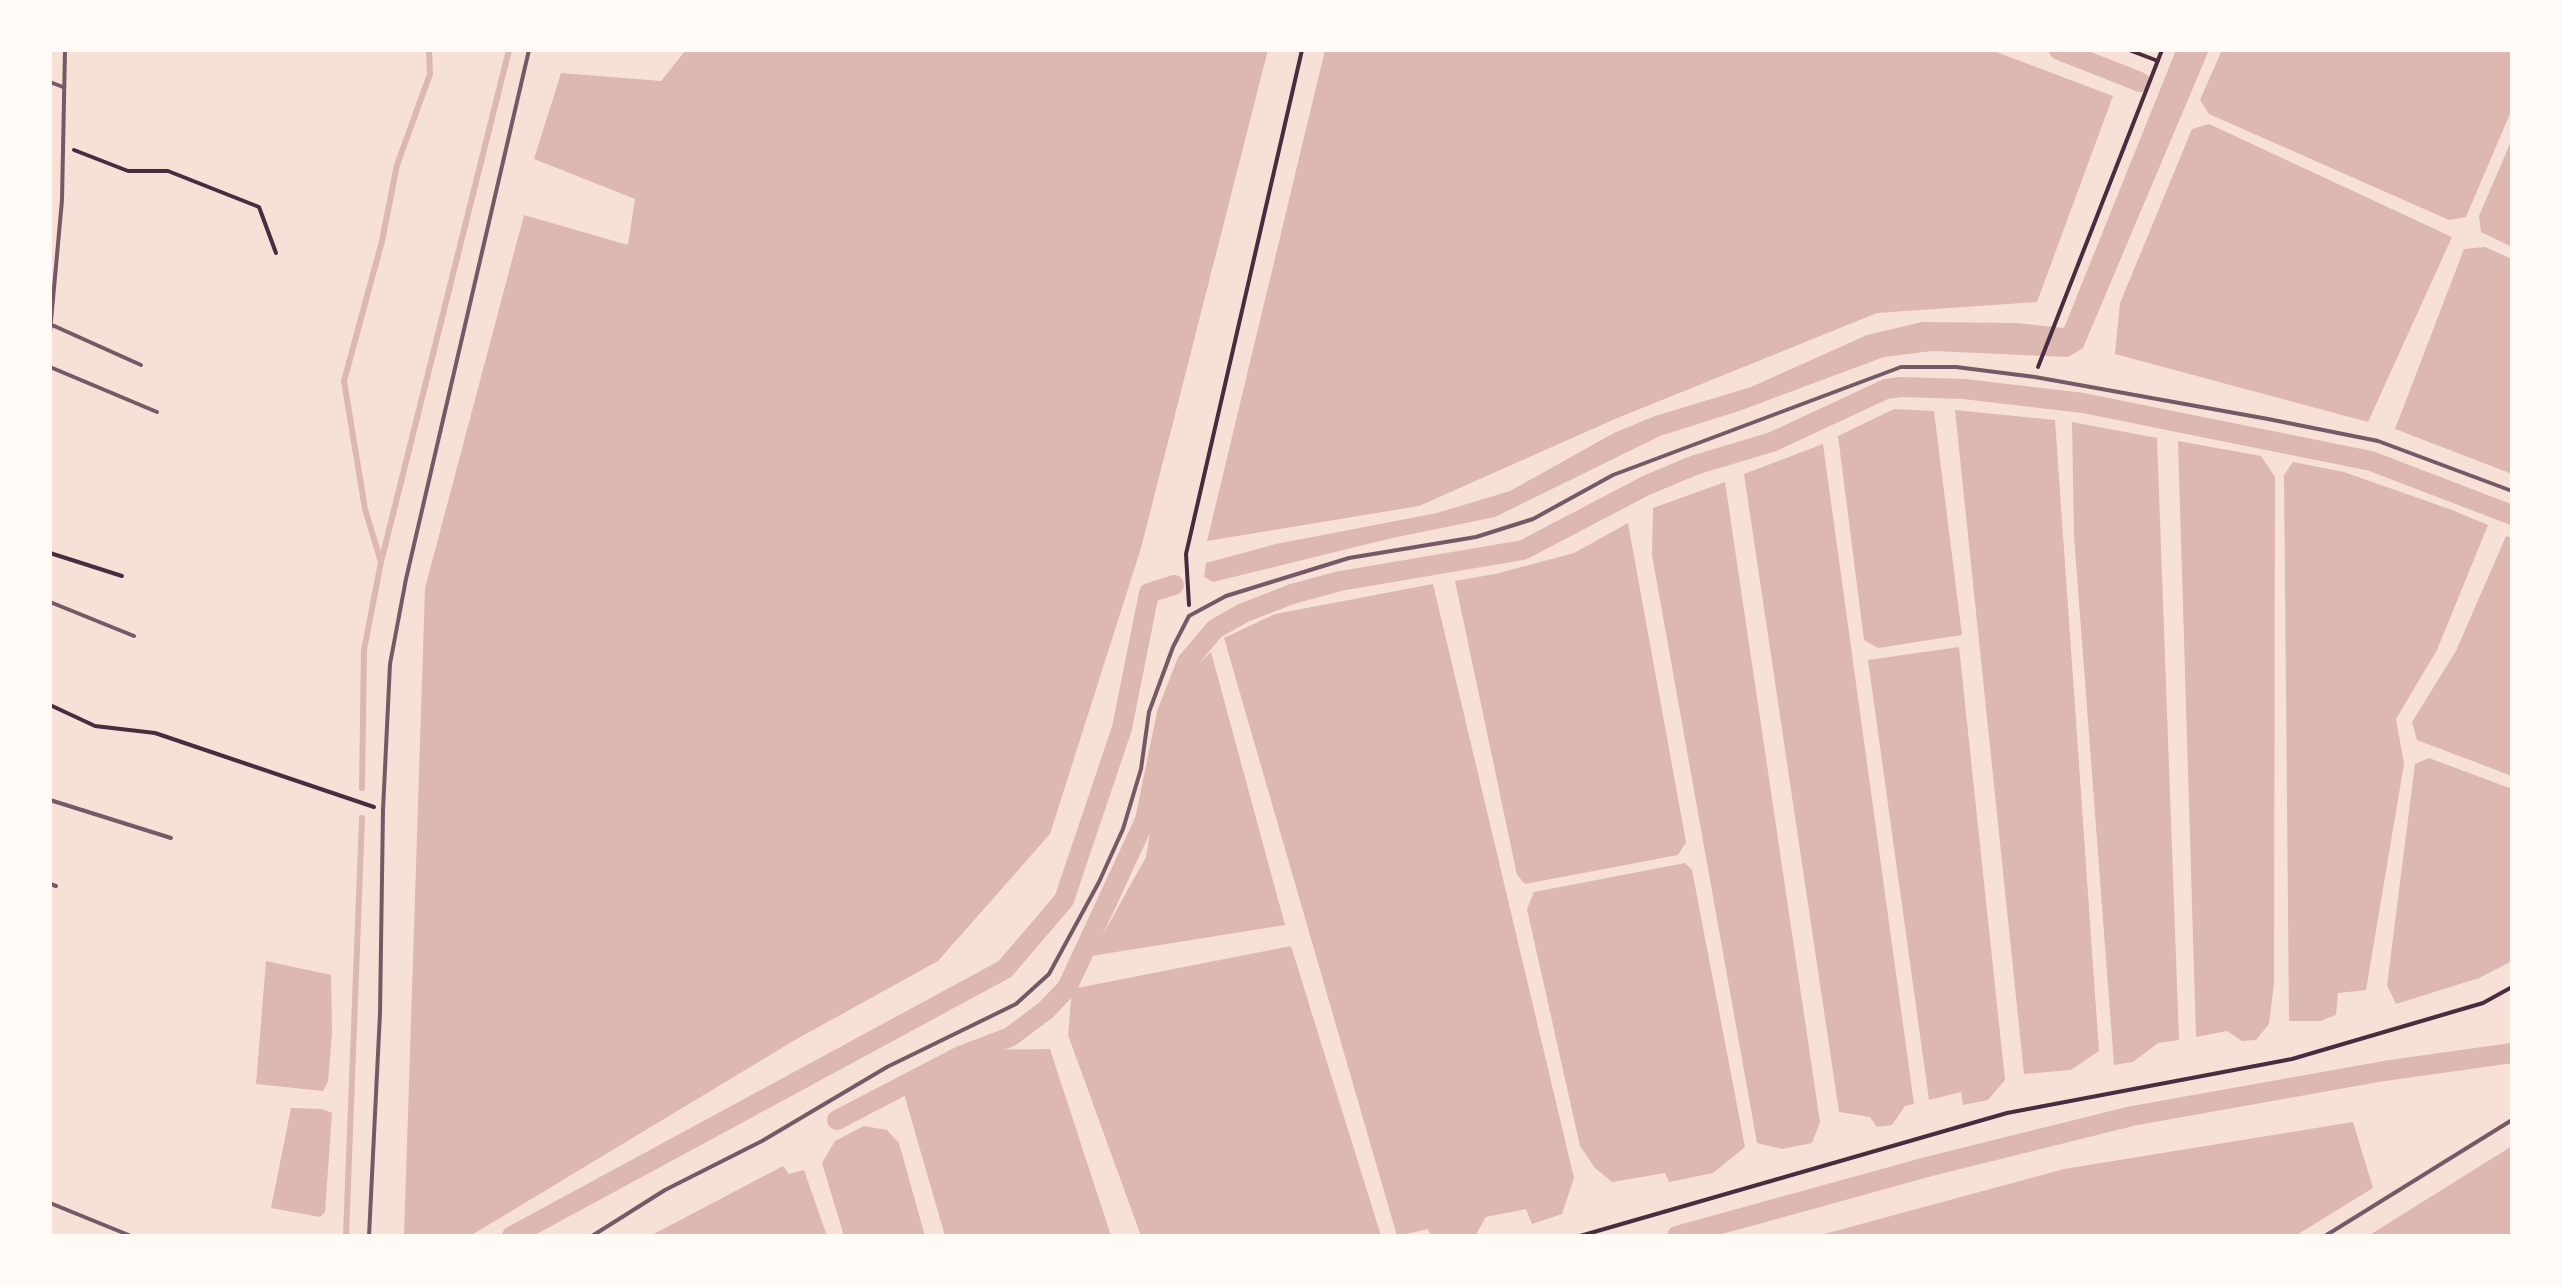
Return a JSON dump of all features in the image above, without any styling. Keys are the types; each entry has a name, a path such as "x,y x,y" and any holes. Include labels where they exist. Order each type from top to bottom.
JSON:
{"lane":[{"path":"50,332 62,200 65,50"},
{"path":"369,1236 380,1013 383,810 390,664 406,579 529,50"},
{"path":"50,82 63,87"},
{"path":"51,324 141,365"},
{"path":"50,367 157,412"},
{"path":"592,1236 665,1190 762,1141 887,1067 1016,1004 1049,974 1099,882 1123,829 1141,769 1149,712 1173,647 1189,616 1226,596 1349,558 1476,537 1533,519 1613,475 1901,367 1956,367 2035,377 2378,441 2512,491"},
{"path":"50,602 134,636"},
{"path":"50,800 171,838"},
{"path":"2325,1236 2512,1120"},
{"path":"50,1203 131,1236"}],"path":[{"path":"1189,616 1186,554 1302,50"},
{"path":"2129,50 2158,61"},
{"path":"2035,377 2162,50"},
{"path":"62,145 128,171 168,171 259,207 276,253"},
{"path":"50,553 122,576"},
{"path":"50,705 95,726 155,733 383,810"},
{"path":"1580,1236 2007,1113 2292,1059 2483,1003 2512,987"}],"shaded area":[{"path":"686,50 1268,50 1141,548 1050,834 938,961 795,1040 470,1236 404,1236 425,588 524,215 628,245 635,199 534,159 561,73 661,81"},
{"path":"1325,50 1991,50 2113,96 2037,302 1877,313 1615,419 1419,506 1207,541"},
{"path":"2176,50 2209,50 2083,348 2068,357 1932,351 1884,357 1739,411 1660,436 1495,517 1388,539 1213,582 1204,577 1206,563 1276,544 1437,513 1510,491 1614,433 1655,416 1751,387 1867,335 1922,322 2016,323 2064,328"},
{"path":"2222,50 2512,50 2512,109 2466,217 2449,220 2209,114 2200,100"},
{"path":"2209,124 2452,237 2368,422 2115,354 2120,303 2192,129"},
{"path":"2512,139 2512,247 2481,232 2479,216"},
{"path":"2485,247 2512,259 2512,474 2395,429 2464,249"},
{"path":"1894,409 1934,411 1962,635 1878,648 1864,640 1838,436"},
{"path":"1955,410 2055,420 2099,1051 2071,1070 2024,1074"},
{"path":"2072,422 2157,438 2179,1040 2158,1043 2133,1062 2114,1065 2074,536"},
{"path":"2178,441 2261,456 2275,477 2274,983 2269,1024 2256,1040 2242,1041 2227,1031 2196,1037"},
{"path":"1823,444 1914,1104 1905,1106 1892,1125 1877,1127 1870,1117 1839,1112 1744,474"},
{"path":"2293,462 2344,472 2488,525 2437,650 2396,719 2404,764 2366,990 2338,993 2336,1015 2320,1021 2289,1021 2284,475"},
{"path":"1725,482 1820,1122 1812,1143 1782,1149 1757,1143 1652,555 1653,508"},
{"path":"1628,523 1686,842 1678,855 1525,884 1517,875 1455,581 1574,553"},
{"path":"2506,536 2512,538 2512,776 2417,740 2412,722 2456,651"},
{"path":"1433,584 1574,1178 1562,1214 1532,1224 1526,1209 1486,1217 1475,1236 1431,1236 1428,1229 1397,1236 1224,638 1275,614"},
{"path":"1959,647 2005,1080 1988,1100 1963,1105 1961,1092 1929,1100 1868,660"},
{"path":"1211,652 1285,925 1091,956 1146,857 1169,715 1194,668"},
{"path":"2429,758 2512,789 2512,961 2479,978 2396,1004 2387,985 2415,764"},
{"path":"1685,863 1692,870 1745,1147 1713,1173 1669,1182 1665,1173 1612,1182 1595,1168 1580,1146 1527,909 1534,892"},
{"path":"1291,946 1381,1236 1141,1236 1068,1035 1072,989"},
{"path":"266,961 331,975 332,1033 328,1082 323,1091 256,1084"},
{"path":"1050,1049 1111,1236 945,1236 902,1087 979,1050"},
{"path":"291,1108 322,1109 332,1113 325,1212 320,1217 271,1208"},
{"path":"2353,1122 2373,1188 2295,1236 1817,1236 2064,1169"},
{"path":"864,1126 887,1130 899,1143 925,1236 844,1236 822,1163 835,1141"},
{"path":"2512,1146 2512,1236 2368,1236"},
{"path":"783,1166 789,1174 804,1170 827,1236 650,1236"}],"waterway":[{"path":"380,559 365,509 344,381 382,241 397,165 430,74 429,50"},
{"path":"362,788 364,650 381,562 509,50"},
{"path":"2059,50 2140,82"},
{"path":"837,1120 960,1056 1010,1037 1046,1010 1067,988 1145,820 1167,713 1187,662 1215,629 1243,613 1292,594 1340,581 1523,550 1647,485 1695,465 1772,442 1886,389 1901,387 1964,389 2083,403 2371,461 2512,515"},
{"path":"512,1236 1005,969 1064,900 1122,728 1149,593 1174,585"},
{"path":"346,1236 362,818"},
{"path":"1677,1236 1927,1167 2132,1116 2384,1071 2512,1053"}]}
